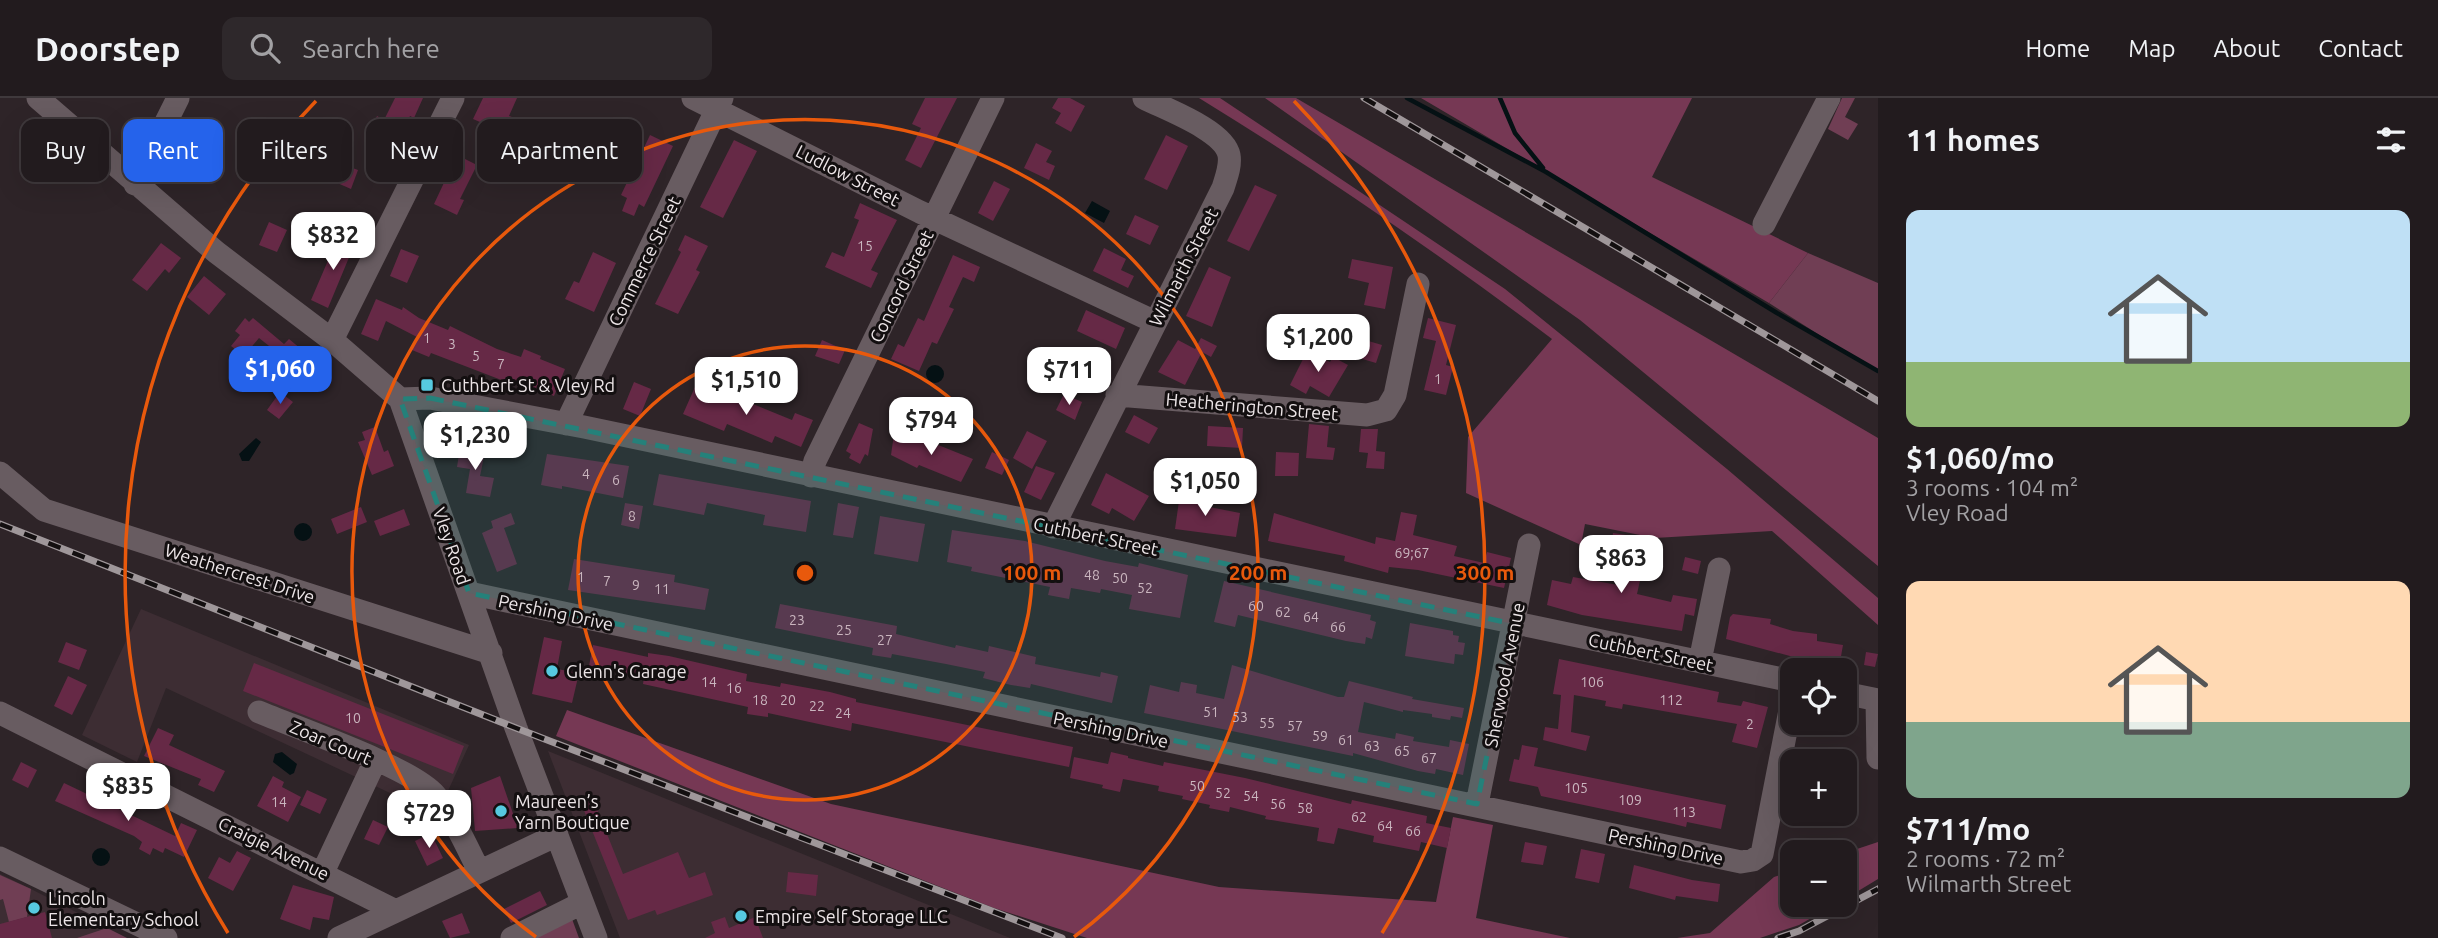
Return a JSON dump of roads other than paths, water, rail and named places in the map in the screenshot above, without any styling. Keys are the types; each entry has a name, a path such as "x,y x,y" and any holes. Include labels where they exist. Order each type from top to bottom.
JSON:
{"street":[{"name":"Vley Road","path":"38,98 202,240 332,340 400,399 596,938"},
{"path":"135,184 178,98"},
{"path":"332,340 453,98"},
{"name":"Ludlow Street","path":"694,98 719,104 934,219 1155,322"},
{"name":"Concord Street","path":"811,476 815,461 993,98"},
{"name":"Wilmarth Street","path":"1053,527 1223,188 1229,154 1222,142 1206,129 1144,98"},
{"path":"1764,224 1829,98"},
{"name":"Commerce Street","path":"566,424 719,104"},
{"name":"Heatherington Street","path":"1117,395 1367,415 1386,410 1395,394 1418,284"},
{"name":"Cuthbert Street","path":"400,399 430,398 566,424 1780,679"},
{"name":"Weathercrest Drive","path":"0,473 44,510 491,653"},
{"name":"Sherwood Avenue","path":"1476,804 1530,545"},
{"path":"1700,662 1719,569"},
{"name":"Pershing Drive","path":"469,593 1741,862 1753,860 1762,853 1785,735"},
{"path":"1857,696 1878,700 1878,758"},
{"name":"Zoar Court","path":"259,712 413,777 435,794 454,822 479,871"},
{"name":"Craigie Avenue","path":"0,713 323,872 396,911"},
{"path":"323,872 374,761"},
{"path":"339,938 557,835"},
{"path":"0,858 166,938"},
{"path":"512,938 582,904"}],"waterway":[{"path":"1407,98 1546,172 1777,313 1878,371"},
{"path":"1500,98 1515,133 1543,168"}],"railway":[{"path":"1364,98 1878,401"},
{"path":"0,524 516,728 1062,938"},
{"path":"1778,938 1799,931 1878,889"}],"place":[{"name":"Cuthbert St & Vley Rd","path":"427,385"},
{"name":"Glenn's Garage","path":"552,671"},
{"name":"Maureen’s Yarn Boutique","path":"501,811"},
{"name":"Lincoln Elementary School","path":"34,908"},
{"name":"Empire Self Storage LLC","path":"741,916"}]}
